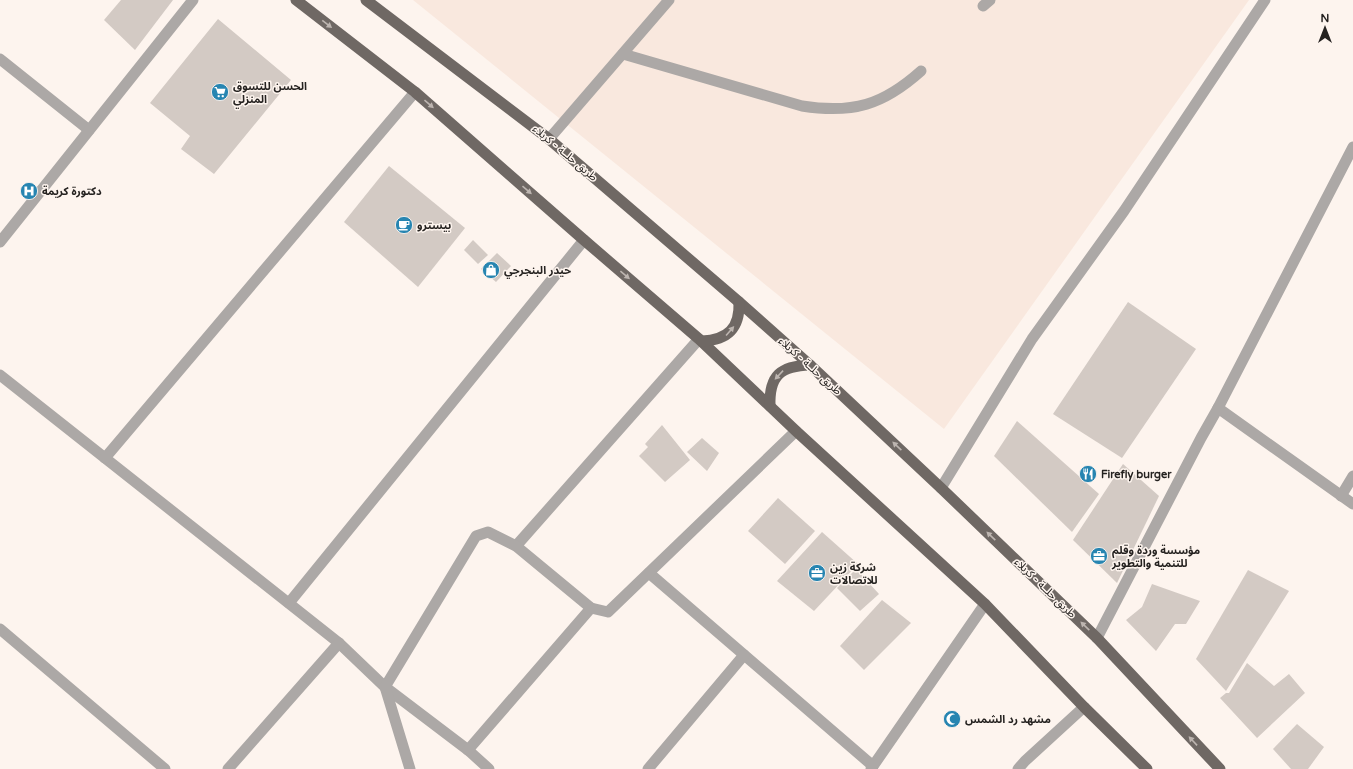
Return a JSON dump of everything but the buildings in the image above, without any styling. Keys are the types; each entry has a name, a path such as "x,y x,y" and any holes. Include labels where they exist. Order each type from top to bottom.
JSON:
{"main road":[{"path":"296,0 415,92 701,340 796,431 985,604 1084,708 1147,769"},
{"name":"طريق حلــة - كربلاء","path":"366,0 549,139 810,365 1097,638 1220,769"},
{"path":"701,340 719,339 725,337 736,324 740,314 739,302"},
{"path":"770,406 769,393 778,375 790,367 810,365"}],"street":[{"path":"0,242 193,0"},
{"path":"549,139 669,0"},
{"path":"941,488 1032,339 1124,211 1264,0"},
{"path":"623,54 802,106 823,109 845,109 887,97 905,85 921,71"},
{"path":"0,59 89,130"},
{"path":"105,458 415,92"},
{"path":"1097,638 1201,438 1349,164 1353,147"},
{"path":"289,603 584,240"},
{"path":"516,546 701,340"},
{"path":"0,374 339,643 385,687 468,750 490,769"},
{"path":"1218,408 1353,504"},
{"path":"410,769 385,687 476,536 488,532 516,546 590,608 608,612 796,431"},
{"path":"1341,496 1353,476"},
{"path":"649,573 872,768 985,604"},
{"path":"468,750 590,608"},
{"path":"0,629 165,769"},
{"path":"228,769 339,643"},
{"path":"648,769 744,655"},
{"path":"1018,769 1024,761 1084,708"}],"shaded area":[{"path":"413,0 1249,0 944,429"}],"place":[{"name":"الحسن للتسوق المنزلي","path":"220,92"},
{"name":"دكتورة كريمة","path":"29,191"},
{"name":"بيسترو","path":"404,225"},
{"name":"حيدر البنجرجي","path":"491,270"},
{"name":"Firefly burger","path":"1088,474"},
{"name":"مؤسسة وردة وقلم للتنمية والتطوير","path":"1099,556"},
{"name":"شركة زين للاتصالات","path":"817,573"},
{"name":"مشهد رد الشمس","path":"952,719"}]}
